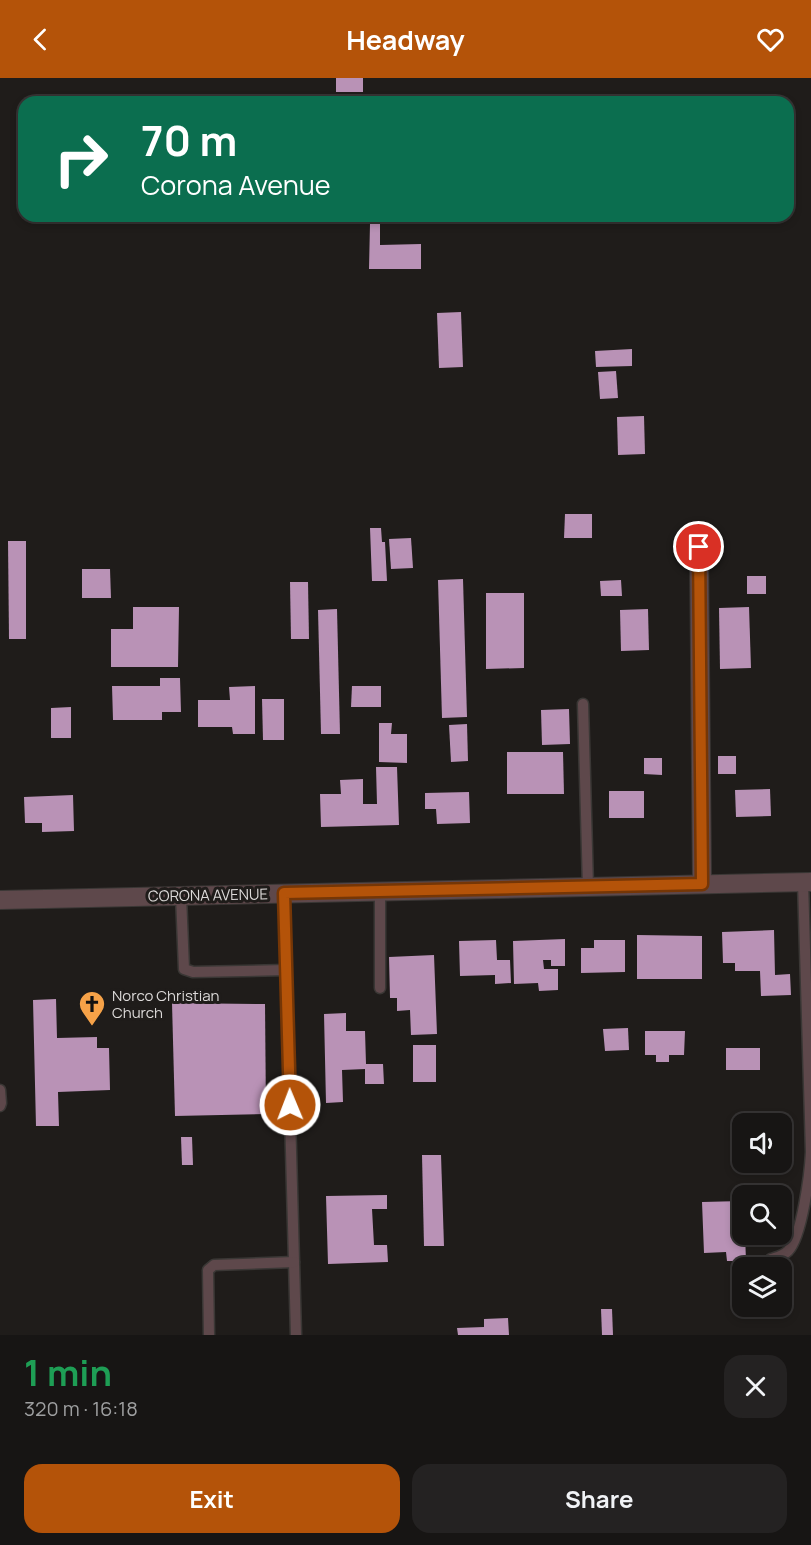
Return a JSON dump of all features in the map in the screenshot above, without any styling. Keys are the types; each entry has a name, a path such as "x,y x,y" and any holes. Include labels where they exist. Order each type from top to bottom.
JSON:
{"street":[{"path":"699,547 702,884"},
{"name":"CORONA AVENUE","path":"0,900 807,882"}],"lane":[{"path":"583,704 588,887"},
{"path":"778,1257 789,1250 795,1239 810,1170 807,882"},
{"path":"380,891 380,988"},
{"path":"284,893 296,1335"},
{"path":"181,896 184,969 193,972 286,970"},
{"path":"0,1090 0,1106"},
{"path":"209,1335 208,1270 214,1265 294,1262"}],"building":[{"path":"336,78 363,78 363,92 336,92"},
{"path":"370,224 380,224 380,245 421,244 421,269 369,269"},
{"path":"461,312 463,367 439,368 437,313"},
{"path":"632,349 632,366 596,367 595,351"},
{"path":"616,371 618,398 600,399 598,372"},
{"path":"644,416 645,454 618,455 617,417"},
{"path":"565,514 592,514 592,538 564,538"},
{"path":"370,528 381,528 382,542 385,542 387,581 372,581"},
{"path":"411,538 413,568 391,569 389,539"},
{"path":"8,541 26,541 26,639 9,639"},
{"path":"82,569 110,569 111,598 82,598"},
{"path":"747,576 766,576 766,594 747,594"},
{"path":"463,579 467,717 442,718 438,580"},
{"path":"621,580 622,596 601,596 600,581"},
{"path":"290,582 308,582 309,639 291,639"},
{"path":"486,593 524,593 524,668 486,669"},
{"path":"133,607 179,607 178,667 111,667 111,629 133,629"},
{"path":"749,607 751,668 720,669 719,608"},
{"path":"337,609 340,734 321,734 318,610"},
{"path":"648,609 649,650 621,651 620,610"},
{"path":"160,678 180,678 181,712 162,712 162,720 113,720 112,686 160,686"},
{"path":"255,686 255,734 233,734 232,727 198,727 198,700 230,700 229,687"},
{"path":"352,686 381,686 381,707 351,707"},
{"path":"262,699 284,699 284,740 263,740"},
{"path":"71,707 71,738 51,738 51,708"},
{"path":"569,709 570,744 542,745 541,710"},
{"path":"379,723 392,723 391,734 407,734 407,763 379,762"},
{"path":"467,724 468,761 451,762 449,725"},
{"path":"507,752 563,752 564,794 507,794"},
{"path":"718,756 736,756 736,774 718,774"},
{"path":"644,758 662,758 662,775 644,774"},
{"path":"376,767 397,767 399,825 321,827 320,794 341,794 340,780 363,779 363,804 377,804"},
{"path":"770,789 771,816 736,817 735,790"},
{"path":"609,791 644,791 644,818 609,818"},
{"path":"469,792 470,823 437,824 436,809 425,809 425,793"},
{"path":"73,795 74,831 42,832 42,823 25,823 24,797"},
{"path":"774,930 775,975 790,974 791,995 761,996 760,971 735,971 735,963 723,963 722,932"},
{"path":"637,935 702,936 702,979 637,979"},
{"path":"565,939 565,966 551,966 551,960 543,960 544,969 558,969 558,990 539,991 538,983 514,984 513,941"},
{"path":"496,940 497,960 510,960 511,983 495,984 495,975 460,976 459,941"},
{"path":"594,940 625,940 625,972 581,973 581,948 594,948"},
{"path":"434,955 437,1034 411,1035 410,1010 397,1011 397,998 390,998 389,957"},
{"path":"56,999 57,1038 97,1037 97,1048 109,1048 110,1090 58,1092 59,1126 36,1126 33,1000"},
{"path":"172,1003 265,1004 266,1114 175,1116"},
{"path":"346,1013 346,1031 365,1031 366,1064 383,1064 384,1084 365,1084 365,1069 342,1070 343,1102 326,1103 324,1014"},
{"path":"628,1028 629,1050 605,1051 603,1029"},
{"path":"645,1031 685,1031 684,1055 669,1055 669,1062 656,1062 656,1055 645,1055"},
{"path":"413,1045 436,1045 436,1082 413,1082"},
{"path":"726,1048 760,1048 760,1070 726,1070"},
{"path":"181,1137 192,1137 193,1165 182,1165"},
{"path":"422,1155 441,1155 444,1246 424,1246"},
{"path":"387,1195 387,1209 372,1209 374,1245 387,1245 388,1262 328,1264 326,1196"},
{"path":"732,1201 732,1245 745,1245 746,1257 732,1257 732,1261 727,1261 726,1252 704,1253 702,1202"},
{"path":"601,1309 612,1309 613,1335 602,1335"},
{"path":"508,1318 509,1335 458,1335 457,1328 484,1327 484,1319"}],"place":[{"name":"Norco Christian Church","path":"92,1027"}],"route":[{"path":"290,1105 284,893 702,884 699,547"}]}
